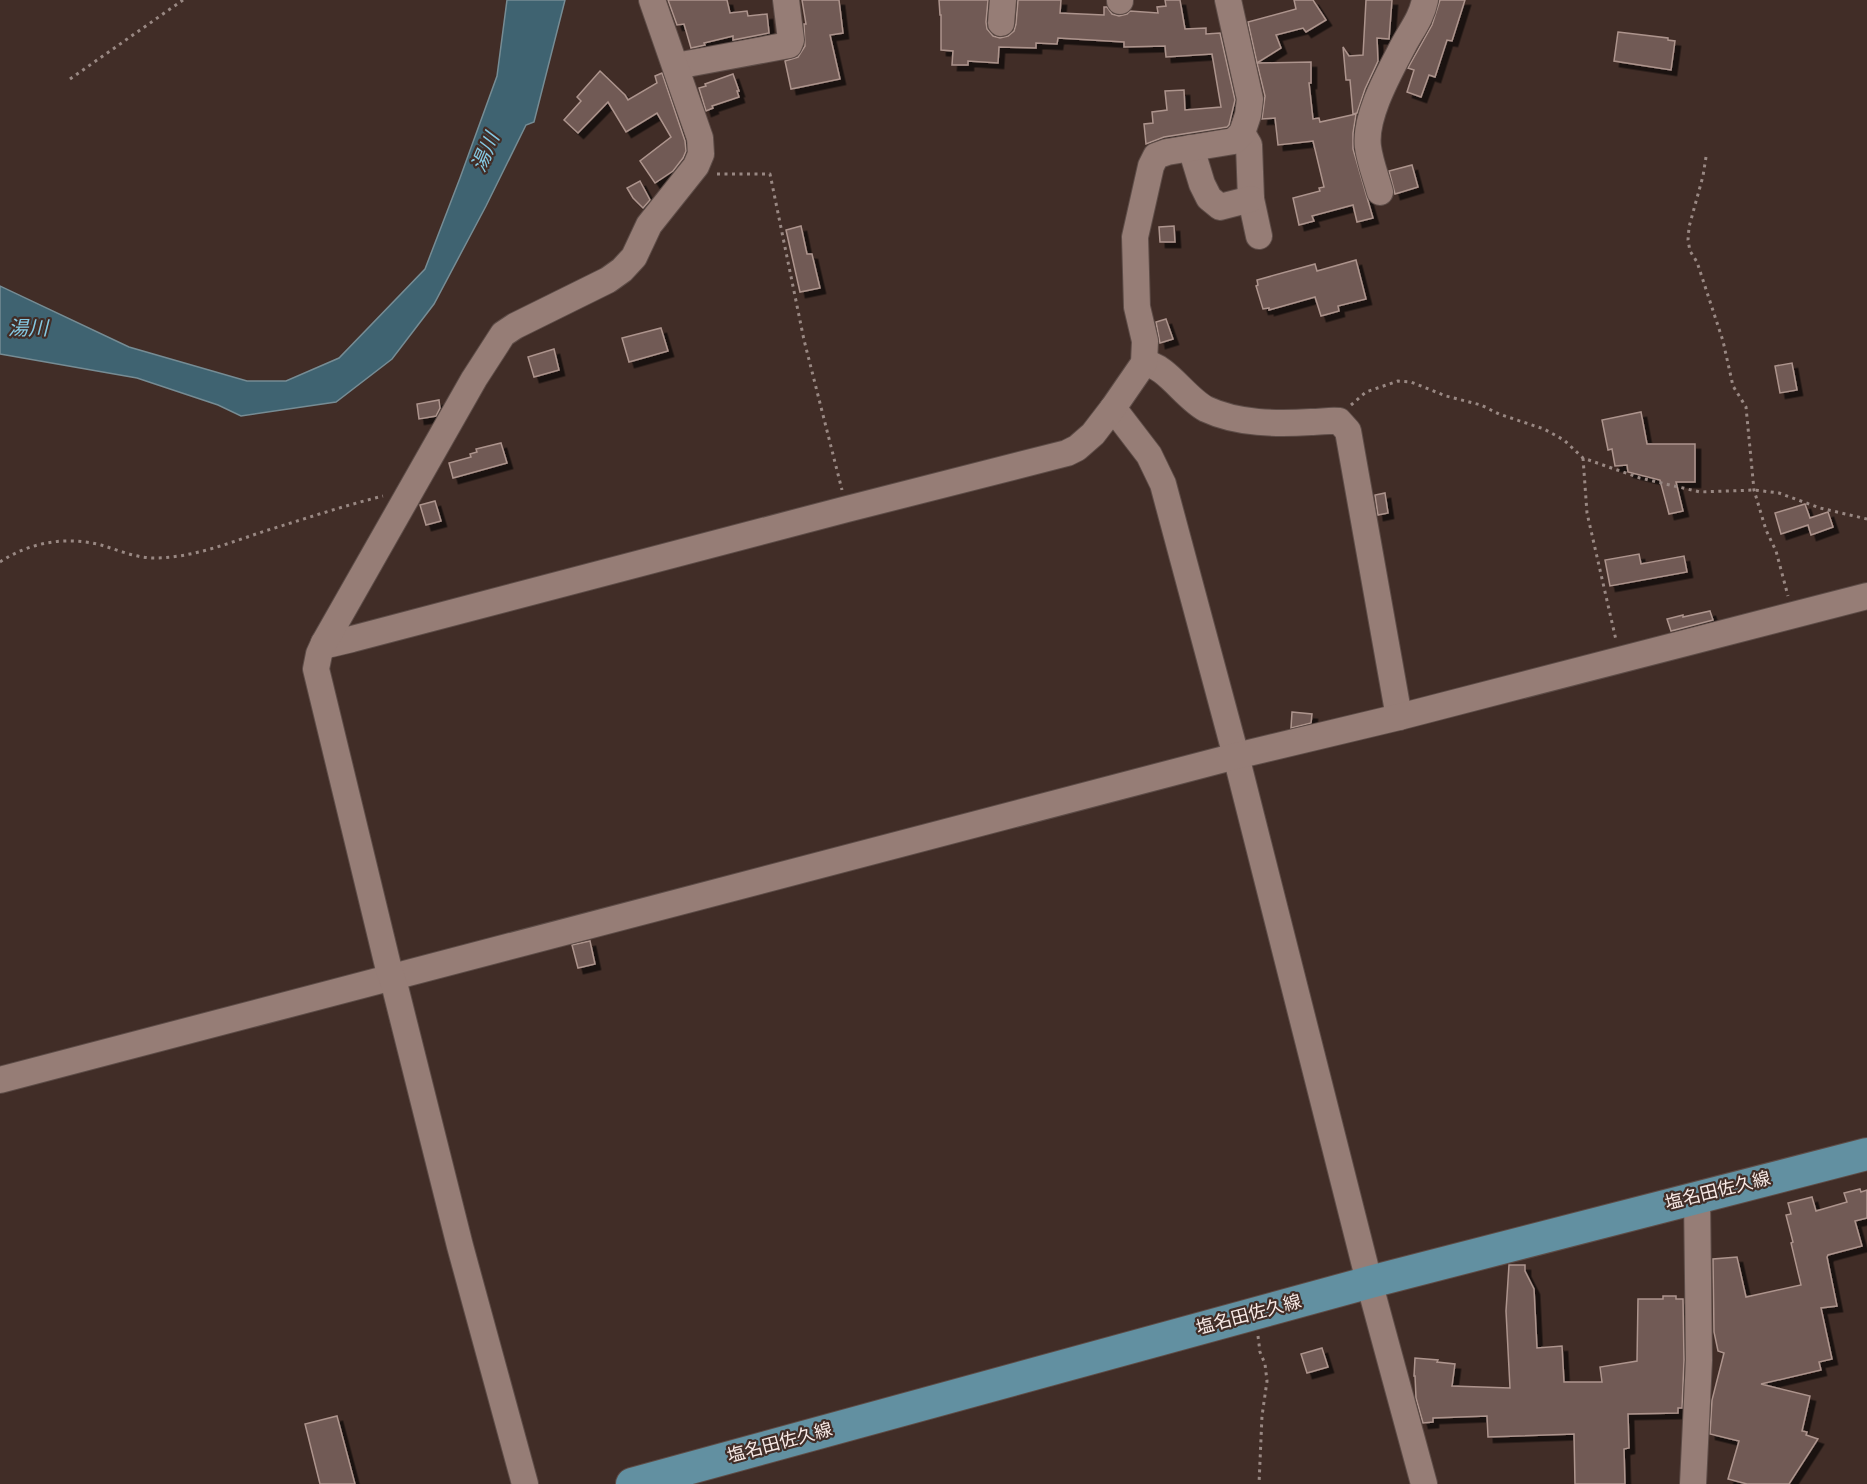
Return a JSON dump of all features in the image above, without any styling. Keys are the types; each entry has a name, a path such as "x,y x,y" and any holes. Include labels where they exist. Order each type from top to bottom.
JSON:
{"main road":[{"name":"塩名田佐久線","path":"632,1484 684,1477 1370,1282 1867,1154"}],"street":[{"path":"525,1484 460,1246 316,669 324,643 411,488 502,334 608,280 622,270 634,257 648,225 696,166 701,154 700,138 652,0"},
{"path":"676,66 789,45 791,40 786,0"},
{"path":"324,643 345,641 1066,453 1085,442 1113,408 1144,363 1145,341 1137,307 1135,237 1151,166 1156,156 1234,141 1242,133 1248,115 1250,99 1228,0"},
{"path":"1380,192 1368,146 1368,130 1374,107 1421,15 1425,0"},
{"path":"1242,133 1249,145 1251,199 1258,236"},
{"path":"1191,148 1202,184 1209,198 1220,207 1251,199"},
{"path":"1144,363 1152,364 1162,370 1180,389 1205,408 1237,420 1339,421 1348,431 1398,717"},
{"path":"1113,408 1149,455 1163,484 1236,756 1424,1484"},
{"path":"0,1080 1236,756 1398,717 1867,596"},
{"path":"1693,1484 1699,1360 1697,1197"}],"path":[{"path":"70,79 183,0"},
{"path":"1706,157 1689,227 1690,251 1697,262 1723,341 1733,386 1746,407 1754,490 1766,530 1776,551 1793,615"},
{"path":"696,166 707,174 770,174 804,340 847,509"},
{"path":"1339,421 1350,405 1366,392 1398,381 1411,382 1544,429 1564,440 1583,458 1640,478 1700,492 1754,490 1779,493 1820,508 1867,519"},
{"path":"1583,458 1587,513 1621,659"},
{"path":"0,562 25,548 48,542 68,541 91,543 151,558 170,557 223,545 335,508 411,488"},
{"path":"1257,1330 1267,1381 1262,1416 1259,1484"}],"water":[{"name":"湯川","path":"507,0 565,0 534,122 526,125 434,304 392,359 336,402 241,416 218,405 137,378 0,354 0,286 129,347 247,381 286,381 339,358 425,269 497,76"}],"building":[{"path":"668,0 727,0 730,13 747,11 748,16 767,14 769,33 733,40 733,36 691,48 684,24 677,25"},
{"path":"802,0 839,0 843,33 830,35 840,79 791,89 785,61 798,57 805,46 804,24 806,24"},
{"path":"939,0 988,0 987,29 993,36 1000,38 1014,31 1018,0 1061,0 1060,13 1104,15 1104,7 1107,7 1112,14 1119,16 1130,11 1158,13 1157,7 1166,6 1165,0 1180,0 1185,29 1206,28 1206,34 1220,33 1235,100 1229,125 1164,137 1146,144 1144,124 1153,123 1152,112 1167,110 1165,91 1184,90 1185,110 1221,107 1212,54 1166,57 1165,46 1124,47 1124,42 1058,38 1057,44 1036,43 1036,48 999,47 998,63 968,61 968,65 952,65 953,51 941,50"},
{"path":"1294,0 1313,0 1326,20 1306,32 1303,28 1276,35 1281,48 1257,63 1248,22 1296,9"},
{"path":"1366,0 1392,0 1389,39 1377,38 1378,61 1357,113 1353,114 1350,80 1346,80 1343,47 1349,56 1363,55"},
{"path":"1440,0 1465,0 1452,41 1447,40 1435,77 1429,75 1421,97 1407,92 1414,70 1408,68 1432,25"},
{"path":"1618,32 1668,38 1668,40 1675,41 1671,70 1614,61"},
{"path":"1311,62 1311,83 1309,83 1313,119 1319,118 1320,122 1356,114 1353,149 1373,218 1357,222 1353,205 1312,216 1314,221 1299,225 1293,198 1320,191 1319,188 1324,187 1313,141 1278,145 1275,118 1262,119 1265,96 1257,63"},
{"path":"600,71 628,100 657,83 655,76 662,73 685,141 686,151 673,171 655,183 640,161 671,137 657,113 626,132 608,102 578,133 564,120 581,101 577,97"},
{"path":"733,74 739,97 712,106 713,108 706,111 699,88"},
{"path":"1412,165 1418,187 1395,194 1389,171"},
{"path":"640,181 650,200 643,208 627,188"},
{"path":"801,226 807,254 812,254 820,288 800,292 786,230"},
{"path":"1174,226 1175,242 1160,242 1159,227"},
{"path":"1356,260 1366,299 1338,306 1339,311 1321,316 1315,297 1269,310 1269,308 1263,309 1256,286 1258,285 1257,280 1315,264 1317,271"},
{"path":"1166,319 1173,339 1160,343 1156,322"},
{"path":"661,328 668,351 629,362 622,338"},
{"path":"554,349 559,370 534,377 528,357"},
{"path":"1792,363 1797,390 1780,393 1775,366"},
{"path":"439,400 440,408 436,416 419,419 417,404"},
{"path":"1641,412 1647,444 1695,444 1695,482 1676,482 1683,511 1669,514 1660,480 1628,472 1627,465 1615,466 1612,449 1608,450 1602,420"},
{"path":"501,443 507,463 453,478 449,463 471,457 470,454 477,452 476,449"},
{"path":"1385,493 1388,513 1378,515 1375,495"},
{"path":"435,501 441,521 426,525 420,505"},
{"path":"1805,504 1810,518 1828,512 1833,527 1811,535 1808,525 1781,534 1775,513"},
{"path":"1639,554 1641,564 1684,556 1687,572 1610,586 1605,560"},
{"path":"1710,611 1713,620 1671,631 1667,619"},
{"path":"1292,712 1312,714 1311,723 1291,728"},
{"path":"590,941 595,964 578,968 572,945"},
{"path":"1860,1189 1861,1192 1867,1190 1867,1218 1855,1221 1862,1246 1827,1257 1837,1306 1821,1308 1832,1359 1819,1362 1821,1370 1761,1384 1810,1396 1802,1431 1818,1439 1789,1484 1747,1484 1728,1479 1739,1441 1710,1434 1712,1400 1724,1353 1718,1351 1714,1332 1713,1259 1737,1257 1746,1297 1801,1285 1786,1215 1791,1214 1788,1203 1812,1197 1816,1211 1847,1202 1844,1193"},
{"path":"1509,1265 1525,1265 1525,1271 1534,1289 1537,1348 1562,1346 1564,1382 1602,1382 1600,1367 1637,1361 1638,1299 1663,1299 1663,1296 1676,1296 1676,1299 1683,1299 1682,1408 1678,1408 1678,1413 1628,1414 1629,1448 1624,1449 1625,1484 1575,1484 1574,1434 1488,1437 1487,1416 1433,1418 1433,1422 1423,1423 1416,1398 1415,1358 1455,1364 1452,1386 1510,1388 1506,1311"},
{"path":"1322,1348 1328,1367 1307,1373 1301,1354"},
{"path":"337,1416 355,1484 320,1484 305,1424"}]}
